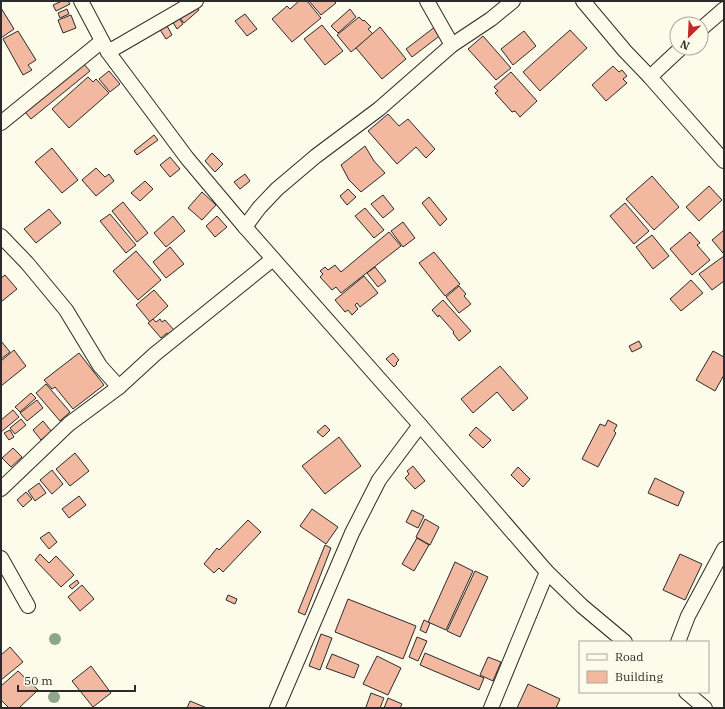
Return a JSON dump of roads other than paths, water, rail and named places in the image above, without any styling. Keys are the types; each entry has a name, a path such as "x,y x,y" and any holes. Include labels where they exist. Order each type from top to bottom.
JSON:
{"street":[{"path":"81,1 105,46 187,158 245,227 420,425 547,572 582,606 624,641"},
{"path":"1,124 105,46 196,1"},
{"path":"427,1 452,45"},
{"path":"245,227 259,208 277,189 316,156 379,109 452,45 491,19 513,1"},
{"path":"583,1 625,51 724,161"},
{"path":"709,22 724,9"},
{"path":"650,77 672,56"},
{"path":"1,236 27,263 66,310 100,366 119,387"},
{"path":"1,489 69,424 119,387 156,354 273,259"},
{"path":"277,708 355,526 379,480 420,425"},
{"path":"678,641 688,616 724,549"},
{"path":"1,558 28,606"},
{"path":"491,708 547,572"},
{"path":"687,693 705,708"}]}
